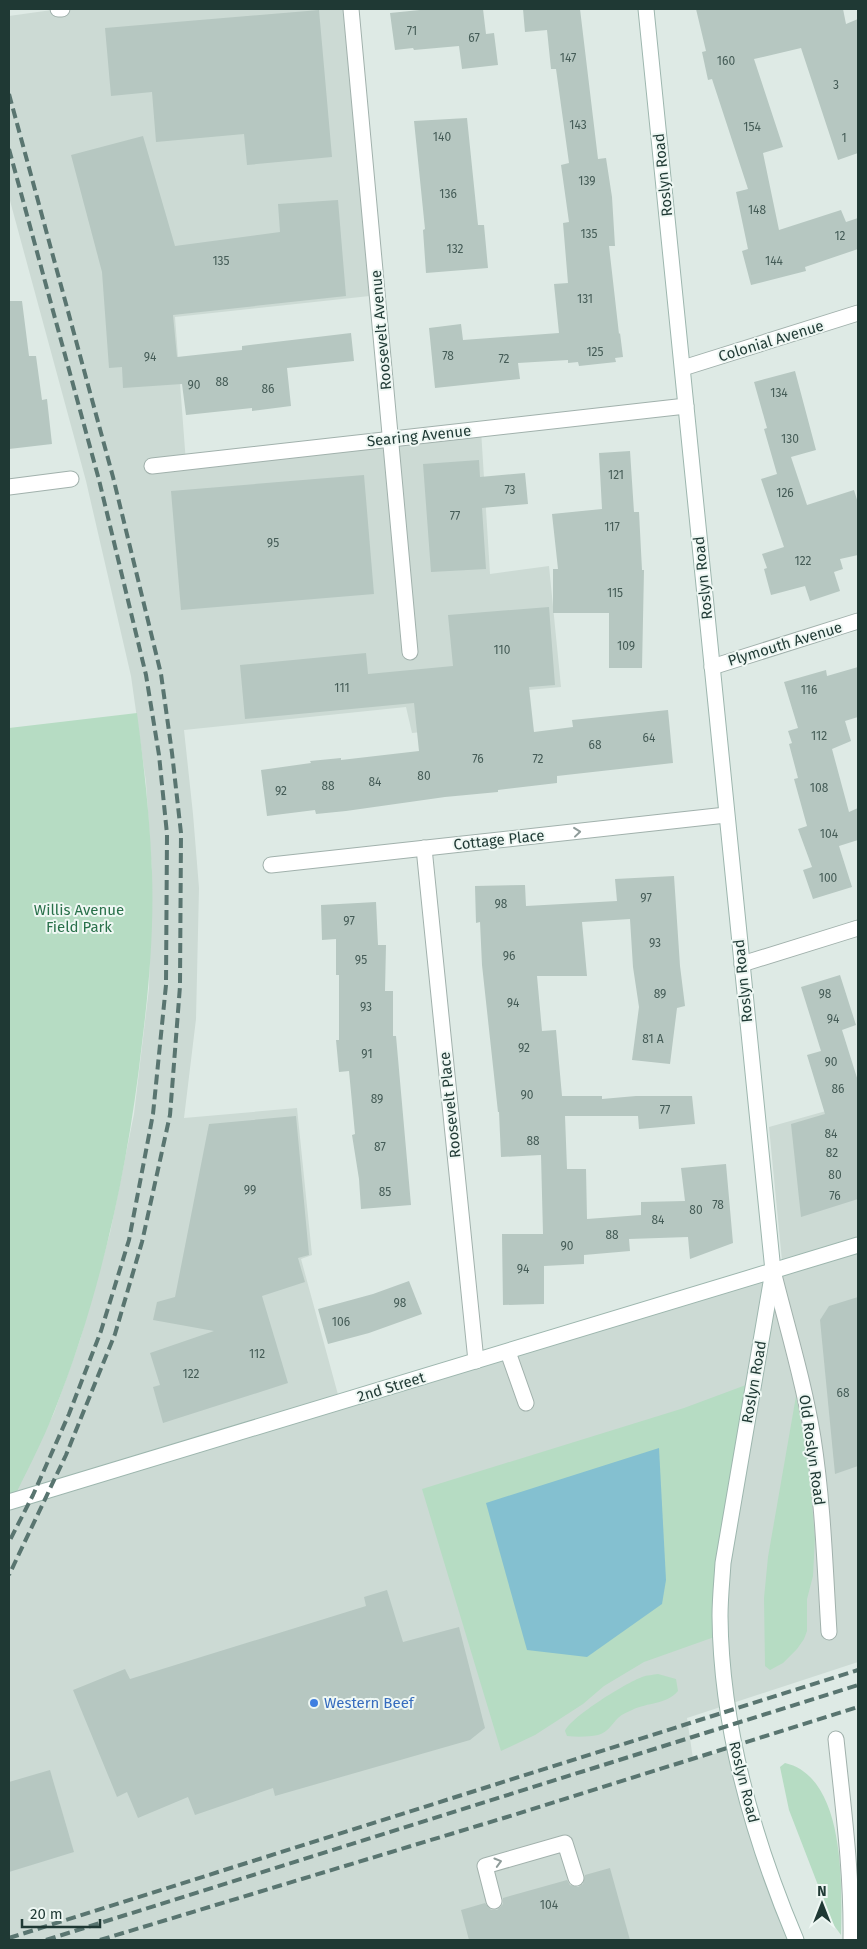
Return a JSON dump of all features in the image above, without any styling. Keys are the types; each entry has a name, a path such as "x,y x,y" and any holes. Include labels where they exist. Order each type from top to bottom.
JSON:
{"street":[{"name":"Roosevelt Avenue","path":"351,9 410,652"},
{"name":"Roslyn Road","path":"646,9 773,1271 723,1563 720,1616 728,1712 739,1766 762,1850 796,1940"},
{"name":"Colonial Avenue","path":"683,368 858,313"},
{"name":"Searing Avenue","path":"152,466 686,406"},
{"path":"9,487 70,479"},
{"name":"Plymouth Avenue","path":"712,667 858,621"},
{"name":"Cottage Place","path":"271,865 726,815"},
{"name":"Roosevelt Place","path":"424,848 476,1361"},
{"path":"742,964 858,928"},
{"name":"2nd Street","path":"9,1502 858,1245"},
{"name":"Old Roslyn Road","path":"773,1271 806,1397 813,1440 820,1501 829,1632"},
{"path":"508,1352 526,1403"},
{"path":"836,1740 847,1839 851,1940"},
{"path":"494,1900 485,1866 566,1843 576,1878"}],"shaded area":[{"path":"59,9 351,9 379,295 175,317 186,463 481,430 490,574 549,566 561,687 448,697 450,729 412,733 406,707 184,730 199,888 196,1019 184,1118 297,1108 312,1255 301,1259 340,1402 783,1271 769,1127 858,1102 858,1662 687,1718 693,1759 733,1749 796,1940 9,1940 9,1505 54,1413 80,1340 110,1233 134,1114 149,988 152,873 146,782 131,676 86,481 9,197 9,16"}],"green space":[{"name":"Willis Avenue Field Park","path":"137,713 150,832 152,915 147,1001 129,1137 110,1230 86,1322 49,1424 9,1505 9,728"},
{"path":"754,1382 720,1635 644,1662 604,1686 583,1704 535,1735 501,1751 422,1489 684,1408"},
{"path":"796,1396 807,1450 815,1537 813,1576 807,1599 807,1631 804,1639 783,1663 770,1670 765,1666 764,1598 768,1557"},
{"path":"658,1674 676,1679 678,1691 673,1696 625,1713 601,1734 582,1737 567,1736 565,1731 588,1709 634,1680"},
{"path":"785,1763 805,1772 820,1789 830,1811 840,1863 841,1935 833,1924 789,1810 780,1767"}],"water":[{"path":"659,1448 666,1580 662,1604 587,1657 527,1650 486,1503"}],"building":[{"path":"430,9 483,9 486,34 494,33 498,65 462,69 459,46 395,50 390,13"},
{"path":"523,9 580,9 598,159 606,158 612,197 615,246 609,246 623,357 615,358 616,362 579,366 578,362 568,363 568,360 518,363 520,379 435,388 429,328 461,324 463,340 559,333 554,284 568,283 563,223 569,222 561,165 569,163 556,69 551,69 547,30 525,32"},
{"path":"696,9 843,9 846,24 858,19 858,153 838,160 801,48 754,59 783,147 763,153 779,230 841,210 846,222 858,218 858,249 805,267 806,271 751,285 742,251 748,249 736,192 748,189 712,79 708,80 702,52 706,51"},
{"path":"319,10 332,157 247,165 244,134 156,142 152,92 111,96 105,28"},
{"path":"467,118 478,225 484,225 488,268 426,273 423,230 425,229 414,121"},
{"path":"143,136 175,246 280,232 278,204 338,200 346,296 173,315 177,357 242,350 242,346 351,333 354,361 287,368 291,406 252,411 252,408 186,415 182,384 123,388 122,367 109,368 102,272 71,155"},
{"path":"9,301 22,301 29,356 36,356 42,400 47,399 52,444 9,449"},
{"path":"795,371 816,450 791,457 807,505 854,490 858,503 858,555 840,559 843,569 834,572 840,591 810,601 805,586 771,595 764,569 767,568 762,554 784,547 761,479 777,474 764,429 767,428 754,382"},
{"path":"630,451 634,512 639,512 642,570 644,570 642,668 609,668 609,613 553,613 553,569 558,569 552,514 602,509 599,453"},
{"path":"479,460 480,477 525,473 528,504 482,508 486,569 431,572 423,464"},
{"path":"364,475 374,594 181,610 171,491"},
{"path":"549,607 555,685 529,687 534,732 573,727 572,720 668,710 673,763 557,776 557,783 498,790 498,792 445,797 346,811 316,814 315,810 267,816 261,770 311,763 310,761 341,758 341,760 419,751 414,703 245,719 240,665 366,653 368,674 453,666 448,615"},
{"path":"858,667 858,717 845,721 851,741 832,749 849,812 858,808 858,840 839,846 852,887 813,899 803,870 812,867 798,829 807,826 794,779 798,778 789,744 792,743 788,731 798,728 784,682 826,670 827,676"},
{"path":"674,876 680,966 685,1006 677,1008 670,1064 632,1060 639,1007 633,967 630,919 582,922 587,976 537,976 542,1031 556,1030 562,1096 602,1096 602,1099 636,1096 692,1096 695,1124 639,1129 638,1116 565,1116 567,1169 586,1169 587,1219 641,1215 641,1202 685,1201 681,1168 726,1164 733,1243 690,1259 688,1237 629,1239 630,1251 584,1255 584,1264 544,1266 544,1304 503,1305 502,1234 543,1234 541,1155 501,1157 499,1112 482,965 480,922 476,923 475,886 525,885 526,906 617,901 615,879"},
{"path":"376,902 378,945 386,945 385,991 393,991 393,1036 396,1036 411,1205 361,1209 359,1179 352,1135 355,1134 349,1071 339,1072 336,1040 339,1040 339,975 336,975 336,939 322,940 321,905"},
{"path":"840,975 856,1025 842,1030 858,1081 858,1199 801,1217 791,1124 825,1114 807,1055 821,1051 801,987"},
{"path":"296,1116 309,1255 298,1258 305,1282 262,1296 288,1383 163,1423 153,1387 160,1385 150,1353 214,1331 153,1320 157,1302 175,1297 209,1124"},
{"path":"409,1281 422,1314 369,1333 328,1344 318,1309 373,1294"},
{"path":"858,1297 858,1466 835,1474 820,1320 829,1306"},
{"name":"Western Beef","path":"387,1590 403,1642 459,1627 485,1728 470,1740 275,1796 273,1788 195,1815 188,1797 138,1818 127,1792 117,1797 73,1690 125,1669 130,1679 366,1606 364,1597"},
{"path":"50,1770 74,1852 9,1872 9,1782"},
{"path":"610,1868 630,1940 469,1940 461,1910 485,1903 491,1910 497,1910 503,1904 503,1898 567,1880 570,1885 578,1887 583,1884 585,1875"}],"railway":[{"path":"9,94 113,477 161,674 181,833 180,986 170,1115 142,1242 115,1334 66,1455 9,1575"},
{"path":"9,149 99,480 146,675 159,755 167,834 166,985 153,1114 129,1240 101,1331 69,1414 33,1495 9,1542"},
{"path":"9,1938 858,1670"},
{"path":"46,1940 858,1685"},
{"path":"100,1940 507,1817 858,1707"}],"place":[{"name":"Western Beef","path":"314,1703"}]}
